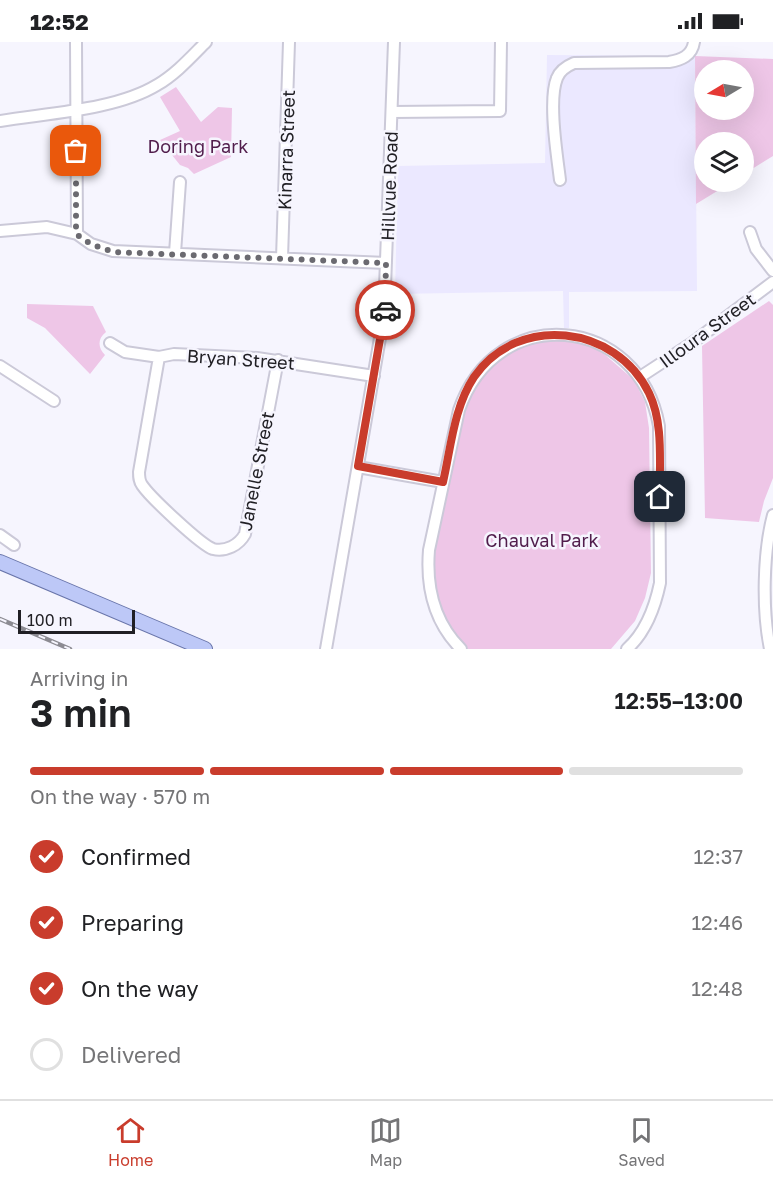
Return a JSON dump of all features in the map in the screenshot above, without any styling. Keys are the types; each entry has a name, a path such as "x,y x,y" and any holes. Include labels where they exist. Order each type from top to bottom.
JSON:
{"main road":[{"path":"0,562 205,649"}],"street":[{"path":"76,42 76,234"},
{"path":"0,121 125,99 157,85 177,71 206,42"},
{"name":"Kinarra Street","path":"282,258 289,42"},
{"name":"Hillvue Road","path":"326,649 384,315 394,42"},
{"path":"392,112 500,111 501,42"},
{"path":"560,180 554,101 557,76 561,70 574,63 651,64 678,61 688,54 694,42"},
{"path":"175,253 180,182"},
{"path":"0,231 47,227 76,234 91,244 113,252 386,263"},
{"path":"750,232 756,249 773,271"},
{"name":"Illoura Street","path":"640,377 692,343 773,282"},
{"path":"461,649 439,618 429,585 429,550 464,395 485,364 510,346 538,336 571,335 587,339 615,353 640,377 656,410 659,426 660,583 655,606 642,630 627,649"},
{"name":"Bryan Street","path":"110,343 125,352 159,357 174,354 278,360 374,376"},
{"name":"Janelle Street","path":"159,357 139,480 142,486 196,538 205,545 220,550 236,545 245,534 278,360"},
{"path":"0,366 54,401"},
{"path":"358,466 443,482"},
{"path":"770,649 765,566 773,515"},
{"path":"0,535 14,545"}],"shaded area":[{"path":"547,55 695,56 694,192 696,192 697,291 569,292 569,328 564,328 563,291 395,294 398,166 545,163"}],"green space":[{"path":"695,56 773,59 773,156 754,168 754,132 696,132 695,120 754,120 754,60 695,60"},
{"name":"Doring Park","path":"176,87 201,122 218,107 232,108 231,157 194,174 188,168 180,165 160,140 180,131 160,97"},
{"path":"696,192 716,192 696,204"},
{"path":"769,301 773,305 773,478 759,522 705,518 702,346"},
{"path":"27,304 93,306 106,332 100,344 105,355 90,374 45,328 27,318"},
{"name":"Chauval Park","path":"542,340 565,340 587,345 603,353 634,380 645,402 649,428 651,573 645,598 635,621 611,649 468,649 446,627 429,576 453,439 472,383 511,350"}],"railway":[{"path":"0,619 70,649"}],"way so far":[{"path":"76,151 76,234 91,244 113,252 386,263 385,310"}],"route":[{"path":"385,310 358,466 443,482 464,395 474,377 485,364 496,354 525,340 538,336 571,335 587,339 615,353 640,377 649,393 659,426 660,497"}]}
